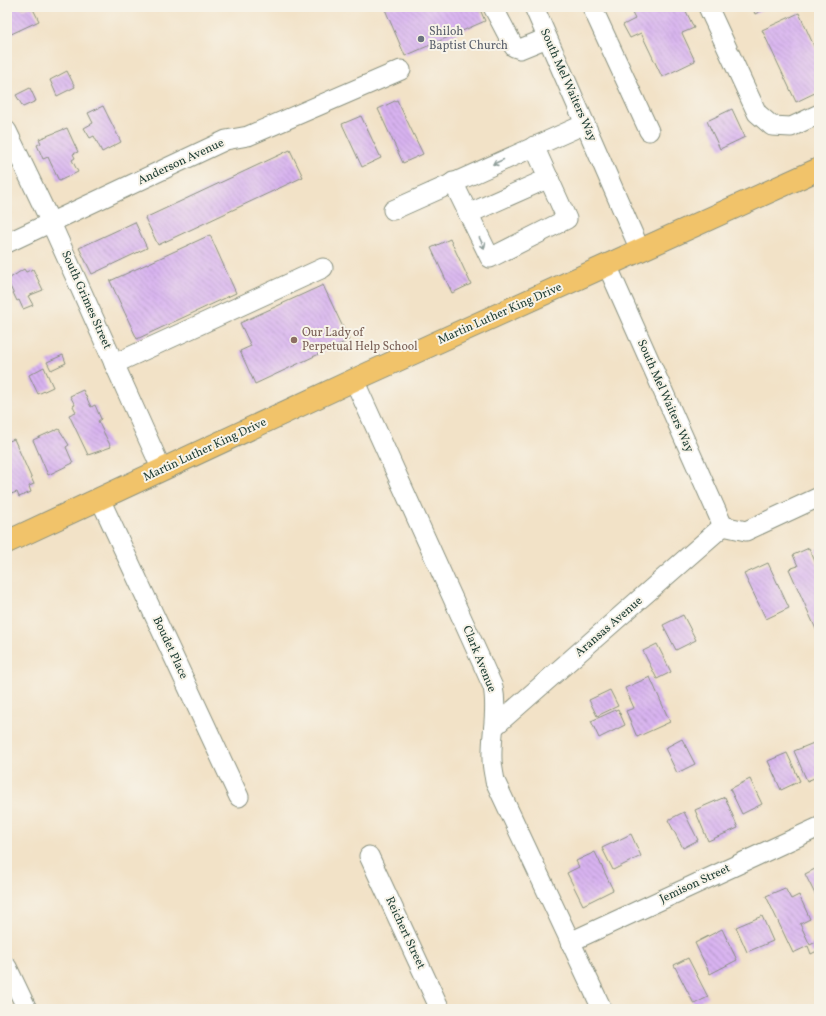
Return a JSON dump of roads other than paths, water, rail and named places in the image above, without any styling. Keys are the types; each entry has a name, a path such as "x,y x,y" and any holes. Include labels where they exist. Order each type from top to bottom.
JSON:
{"main road":[{"name":"Martin Luther King Drive","path":"7,542 354,380 819,169"}],"street":[{"path":"493,7 514,47 520,49 548,38"},
{"name":"South Mel Waiters Way","path":"534,7 640,250"},
{"path":"592,7 649,131"},
{"path":"708,7 757,113 772,126 791,126 819,114"},
{"name":"Anderson Avenue","path":"7,243 226,140 248,136 401,70"},
{"path":"393,210 585,124"},
{"name":"South Grimes Street","path":"7,131 51,222 162,470"},
{"path":"453,182 490,258 567,219 534,146"},
{"path":"468,214 549,178"},
{"name":"South Mel Waiters Way","path":"607,265 723,526"},
{"path":"114,364 323,268"},
{"name":"Clark Avenue","path":"354,380 489,676 496,700 492,760 495,781 602,1009"},
{"path":"723,526 746,531 819,497"},
{"name":"Boudet Place","path":"100,499 239,797"},
{"name":"Aransas Avenue","path":"494,727 723,526"},
{"name":"Jemison Street","path":"570,942 819,827"},
{"name":"Reichert Street","path":"369,856 440,1009"},
{"path":"7,967 27,1009"}],"place":[{"name":"Shiloh Baptist Church","path":"421,39"},
{"name":"Our Lady of Perpetual Help School","path":"294,340"}]}
